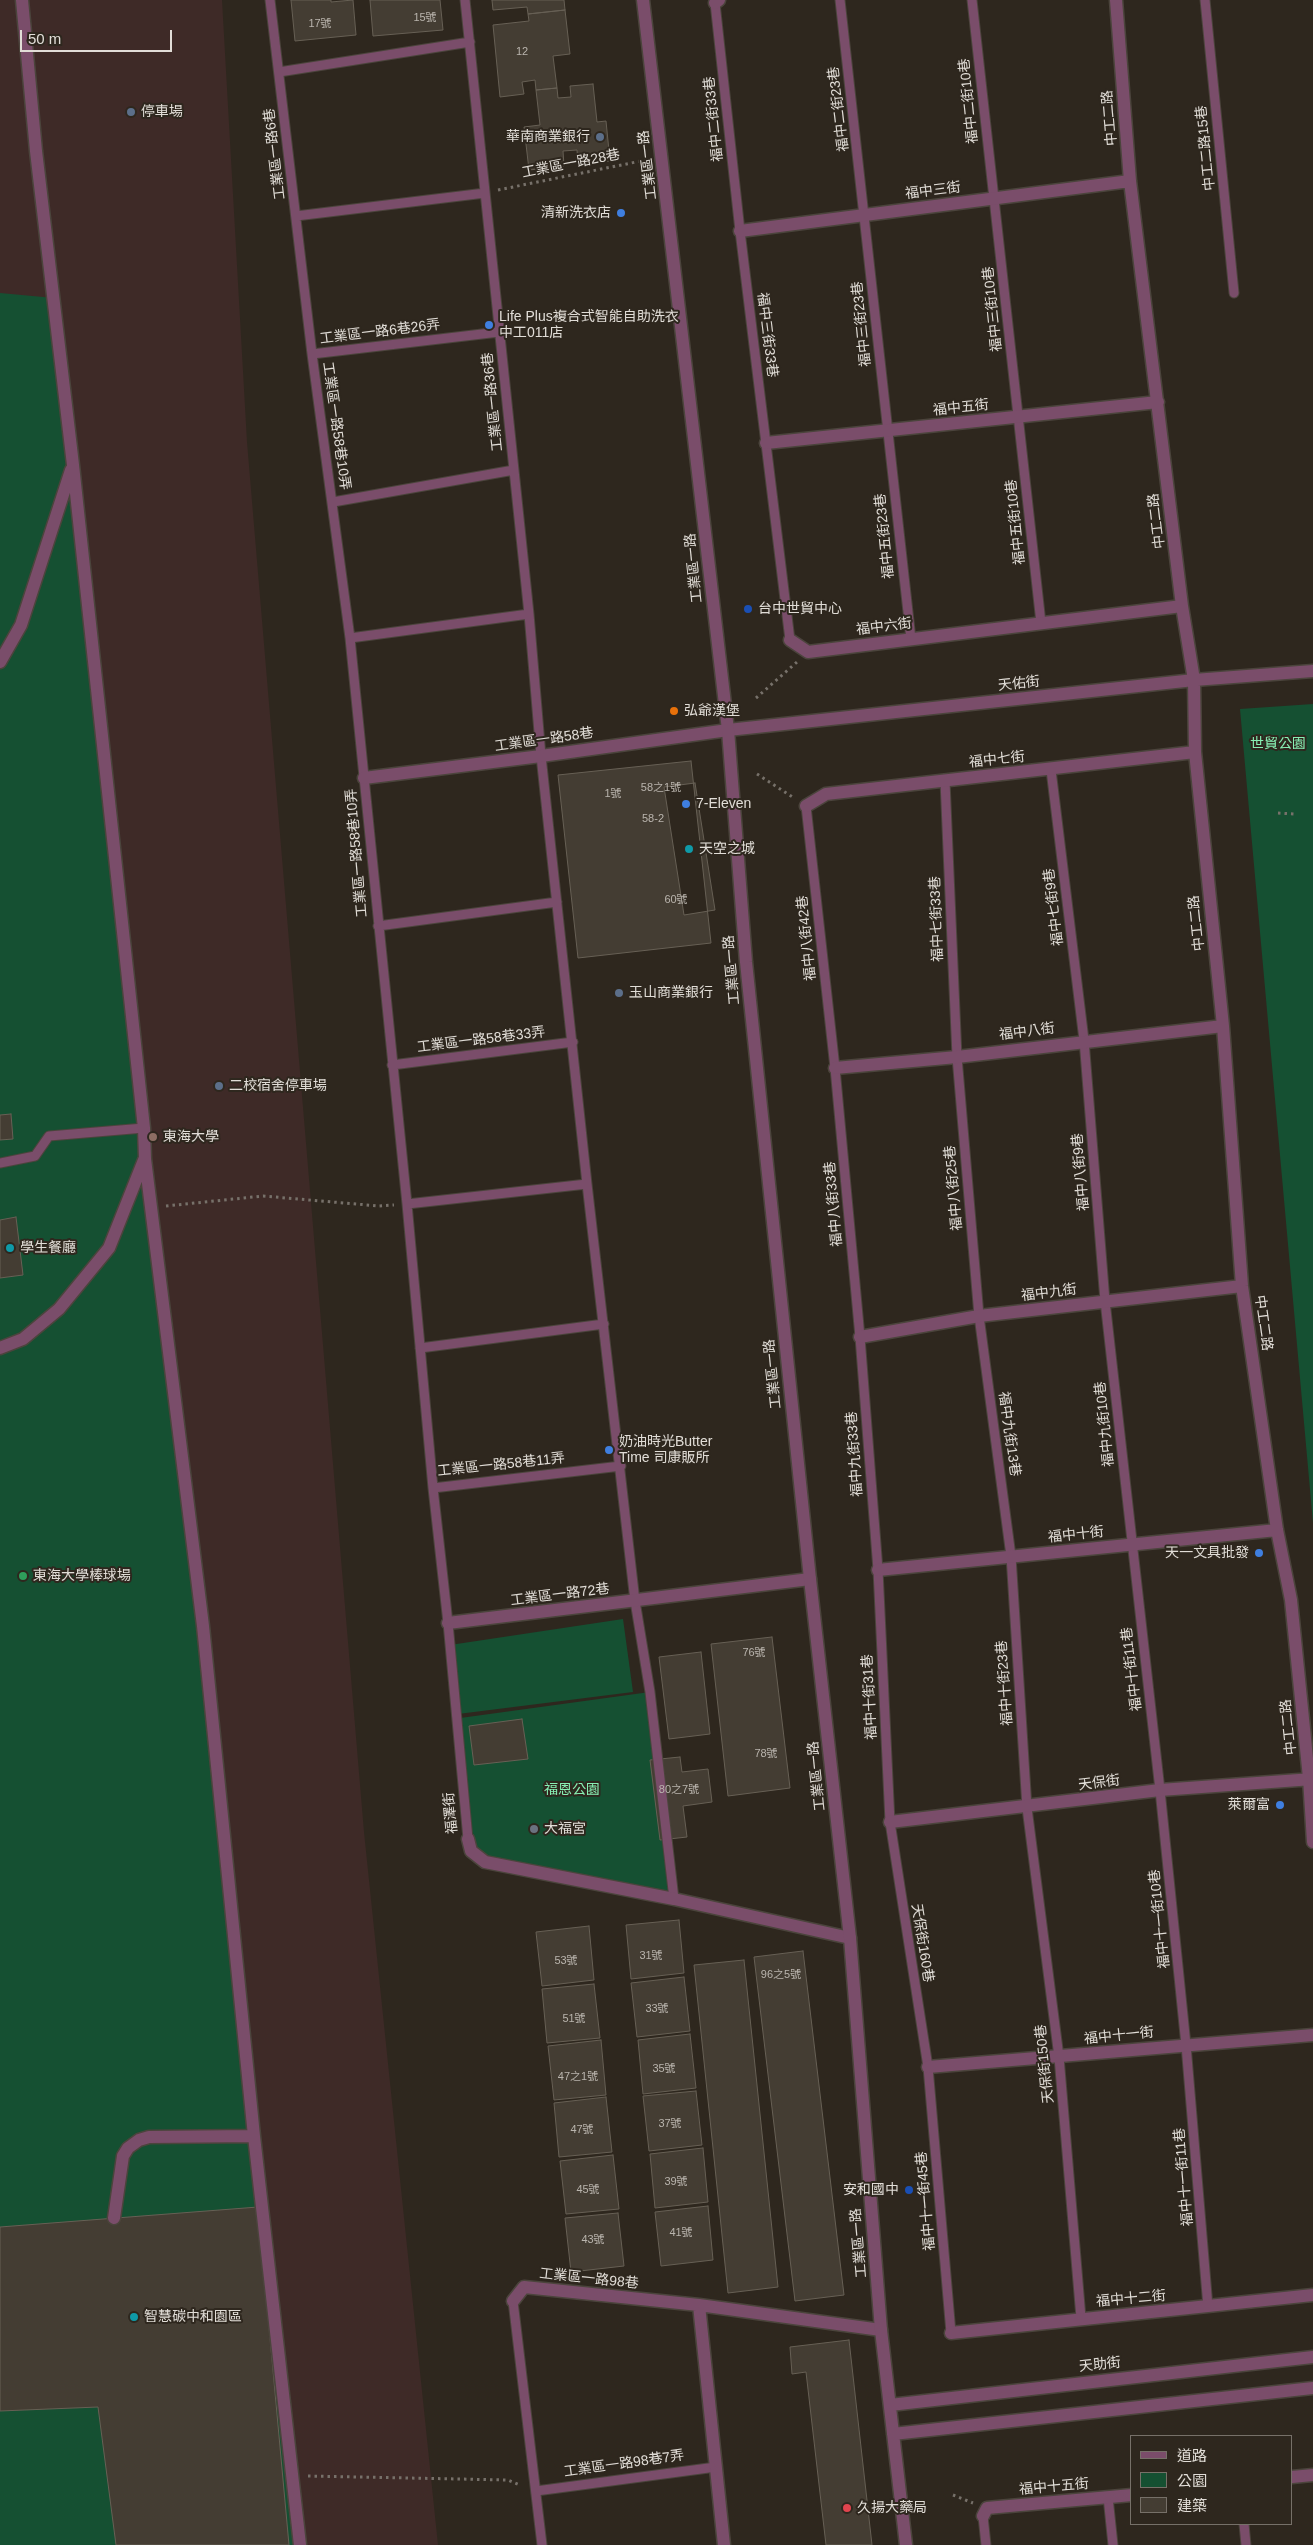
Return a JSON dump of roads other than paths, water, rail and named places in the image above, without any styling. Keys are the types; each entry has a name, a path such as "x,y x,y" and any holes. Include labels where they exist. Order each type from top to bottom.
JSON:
{"street":[{"path":"22,0 36,152 73,465 144,1128 145,1159 203,1626 254,2136 300,2545"},
{"name":"工業區一路","path":"643,0 728,730 746,962 810,1579 850,1938 881,2330 906,2545"},
{"name":"中工二路","path":"1116,0 1130,181 1182,606 1194,680 1195,752 1223,1026 1242,1286 1277,1530 1291,1600 1311,1778 1313,1842"},
{"name":"福中三街","path":"740,231 1130,181"},
{"name":"福中五街","path":"766,443 1158,402"},
{"path":"0,662 21,625 73,465"},
{"name":"福中六街","path":"790,640 808,652 1182,606"},
{"name":"天佑街","path":"728,730 1194,680 1313,671"},
{"name":"工業區一路58巷","path":"364,778 728,730"},
{"name":"福中七街","path":"806,806 826,794 1052,770 1195,752"},
{"name":"福中八街","path":"835,1068 1223,1026"},
{"path":"0,1348 23,1338 59,1309 109,1248 145,1159"},
{"name":"福中九街","path":"860,1337 979,1316 1242,1286"},
{"name":"福中十街","path":"878,1570 1277,1530"},
{"name":"工業區一路72巷","path":"448,1623 810,1579"},
{"name":"天保街","path":"890,1822 1027,1808 1160,1790 1311,1778"},
{"name":"福澤街","path":"468,1839 471,1852 485,1862 674,1899"},
{"path":"674,1899 850,1938"},
{"name":"福中十一街","path":"928,2067 1059,2058 1313,2035"},
{"path":"114,2218 124,2156 136,2142 149,2137 254,2136"},
{"name":"工業區一路98巷","path":"513,2301 524,2287 699,2305 881,2330"},
{"name":"福中十二街","path":"951,2333 1313,2295"},
{"path":"699,2305 724,2545"},
{"name":"天助街","path":"890,2405 1313,2357"},
{"path":"893,2434 1313,2388"},
{"path":"1293,2477 1313,2475"},
{"name":"福中十五街","path":"984,2516 987,2508 1130,2495"}],"lane":[{"name":"工業區一路6巷","path":"270,0 296,216 485,193"},
{"path":"465,0 499,332"},
{"name":"福中二街23巷","path":"840,0 865,215"},
{"name":"福中二街10巷","path":"972,0 994,198"},
{"name":"中工二路15巷","path":"1205,0 1234,293"},
{"name":"福中二街33巷","path":"717,2 740,231"},
{"path":"279,72 470,42"},
{"name":"福中三街10巷","path":"994,198 1019,417"},
{"name":"福中三街23巷","path":"865,215 888,430"},
{"name":"工業區一路6巷26弄","path":"296,216 312,354 499,332"},
{"name":"福中三街33巷","path":"740,231 766,443"},
{"name":"工業區一路36巷","path":"499,332 514,470"},
{"name":"工業區一路58巷10弄","path":"312,354 350,638 392,1065"},
{"name":"福中五街10巷","path":"1019,417 1041,623"},
{"name":"福中五街23巷","path":"888,430 910,639"},
{"path":"766,443 790,640"},
{"path":"514,470 541,756 587,1184 635,1601 650,1692 674,1899"},
{"name":"工業區一路58巷10弄","path":"333,502 514,470"},
{"path":"350,638 529,614"},
{"name":"福中七街9巷","path":"1052,770 1084,1040"},
{"name":"福中七街33巷","path":"944,781 956,1056"},
{"name":"福中八街42巷","path":"806,806 835,1068"},
{"path":"378,926 558,902"},
{"name":"福中八街9巷","path":"1084,1040 1106,1302"},
{"name":"工業區一路58巷33弄","path":"392,1065 573,1042"},
{"name":"福中八街25巷","path":"956,1056 979,1316"},
{"name":"工業區一路58巷11弄","path":"392,1065 407,1204 432,1488 620,1466"},
{"name":"福中八街33巷","path":"835,1068 860,1337"},
{"path":"0,1163 35,1156 49,1136 144,1128"},
{"path":"407,1204 587,1184"},
{"name":"福中九街10巷","path":"1106,1302 1132,1544"},
{"name":"福中九街13巷","path":"979,1316 1011,1556"},
{"path":"420,1348 604,1324"},
{"name":"福中九街33巷","path":"860,1337 878,1570"},
{"path":"432,1488 448,1623"},
{"name":"福中十街11巷","path":"1132,1544 1160,1790"},
{"name":"福中十街23巷","path":"1011,1556 1027,1808"},
{"name":"福中十街31巷","path":"878,1570 890,1822"},
{"name":"福澤街","path":"448,1623 468,1839"},
{"name":"福中十一街10巷","path":"1160,1790 1186,2045"},
{"name":"天保街150巷","path":"1027,1808 1059,2058 1080,2318"},
{"name":"天保街160巷","path":"890,1822 928,2067"},
{"name":"福中十一街11巷","path":"1186,2045 1208,2307"},
{"name":"福中十一街45巷","path":"928,2067 951,2333"},
{"name":"工業區一路98巷","path":"513,2301 542,2545"},
{"name":"工業區一路98巷7弄","path":"536,2491 716,2467"},
{"path":"1108,2497 1113,2545"},
{"path":"984,2516 986,2545"},
{"path":"1244,2525 1246,2545"}],"place":[{"name":"停車場","path":"131,112"},
{"name":"華南商業銀行","path":"600,137"},
{"name":"清新洗衣店","path":"621,213"},
{"name":"Life Plus複合式智能自助洗衣 中工011店","path":"489,325"},
{"name":"台中世貿中心","path":"748,609"},
{"name":"弘爺漢堡","path":"674,711"},
{"name":"7-Eleven","path":"686,804"},
{"name":"天空之城","path":"689,849"},
{"name":"玉山商業銀行","path":"619,993"},
{"name":"二校宿舍停車場","path":"219,1086"},
{"name":"東海大學","path":"153,1137"},
{"name":"學生餐廳","path":"10,1248"},
{"name":"奶油時光Butter Time 司康販所","path":"609,1450"},
{"name":"天一文具批發","path":"1259,1553"},
{"name":"東海大學棒球場","path":"23,1576"},
{"name":"萊爾富","path":"1280,1805"},
{"name":"大福宮","path":"534,1829"},
{"name":"安和國中","path":"909,2190"},
{"name":"智慧碳中和園區","path":"134,2317"},
{"name":"久揚大藥局","path":"847,2508"}],"park label":[{"name":"世貿公園","path":"1278,744"},
{"name":"福恩公園","path":"572,1790"}]}
